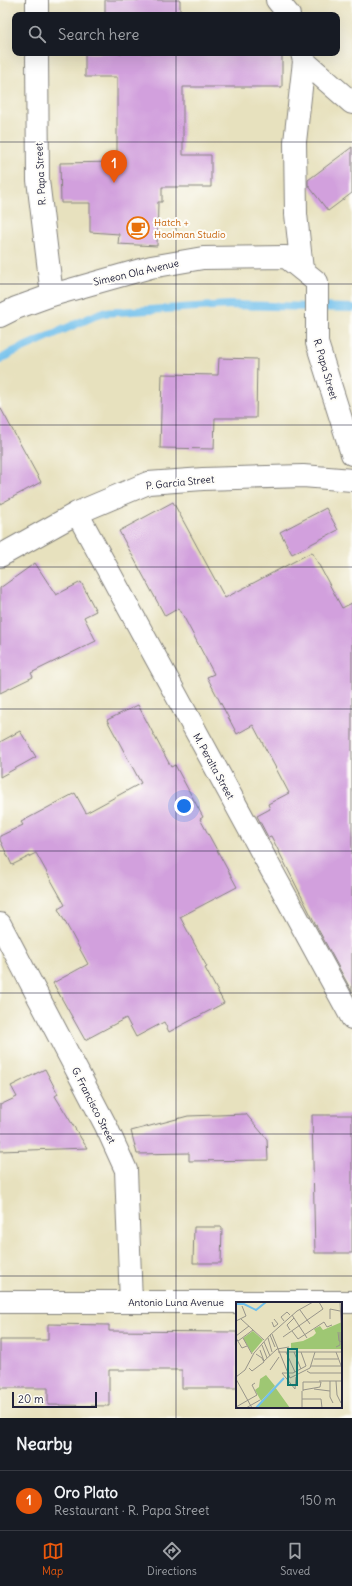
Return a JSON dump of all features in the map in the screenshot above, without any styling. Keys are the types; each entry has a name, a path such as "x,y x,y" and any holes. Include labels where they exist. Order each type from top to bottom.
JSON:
{"street":[{"path":"37,0 37,12"},
{"path":"277,0 287,12"},
{"name":"R. Papa Street","path":"37,56 38,180 52,295"},
{"path":"303,57 352,103"},
{"name":"R. Papa Street","path":"303,57 295,142 296,214 309,276 317,343 352,454"},
{"name":"Simeon Ola Avenue","path":"0,316 16,308 52,295 151,267 203,258 286,257 309,276"},
{"name":"P. Garcia Street","path":"0,556 77,513 148,483 203,479 303,476 352,480"},
{"name":"M. Peralta Street","path":"77,513 352,1018"},
{"name":"G. Francisco Street","path":"0,924 106,1126 126,1170 131,1302"},
{"name":"Antonio Luna Avenue","path":"0,1302 352,1302"}],"building":[{"path":"105,0 180,0 180,12 105,12"},
{"path":"85,56 282,56 282,87 183,87 183,155 211,155 211,187 162,187 162,202 158,202 157,246 118,244 119,234 90,232 90,203 61,203 60,163 117,162 117,77 85,77"},
{"path":"352,147 352,193 328,211 308,185 308,180"},
{"path":"219,358 257,359 256,418 215,418 214,449 160,448 162,374 218,375"},
{"path":"0,407 41,482 0,504"},
{"path":"173,502 225,598 312,552 342,608 352,603 352,992 271,836 268,837 257,816 270,809 268,804 289,793 253,725 237,734 207,677 214,674 179,608 165,616 119,531"},
{"path":"326,508 338,530 292,554 280,532"},
{"path":"35,563 56,595 81,582 96,611 84,617 96,641 31,673 33,677 0,693 0,588"},
{"path":"138,705 171,767 175,765 203,817 200,819 237,887 180,917 207,967 205,968 224,1003 169,1032 164,1022 136,1037 126,1018 85,1040 53,983 88,964 58,909 65,905 36,853 12,865 0,840 0,836 23,825 21,822 75,793 86,813 141,783 107,720"},
{"path":"20,731 36,757 0,777 0,742"},
{"path":"45,1069 58,1094 55,1096 87,1148 0,1151 0,1105 17,1097 11,1086"},
{"path":"246,1114 267,1139 268,1160 189,1161 189,1153 137,1154 131,1131 188,1116"},
{"path":"312,1115 352,1115 352,1253 315,1253"},
{"path":"194,1227 222,1227 221,1263 193,1263"},
{"path":"48,1324 109,1325 109,1331 236,1332 236,1388 182,1388 182,1370 109,1370 109,1406 48,1405 48,1388 0,1388 0,1340 48,1340"}],"waterway":[{"path":"0,360 13,352 101,313 229,305 352,308"}],"place":[{"name":"Oro Plato","path":"114,183"},
{"name":"Hatch + Hoolman Studio","path":"138,228"}]}
